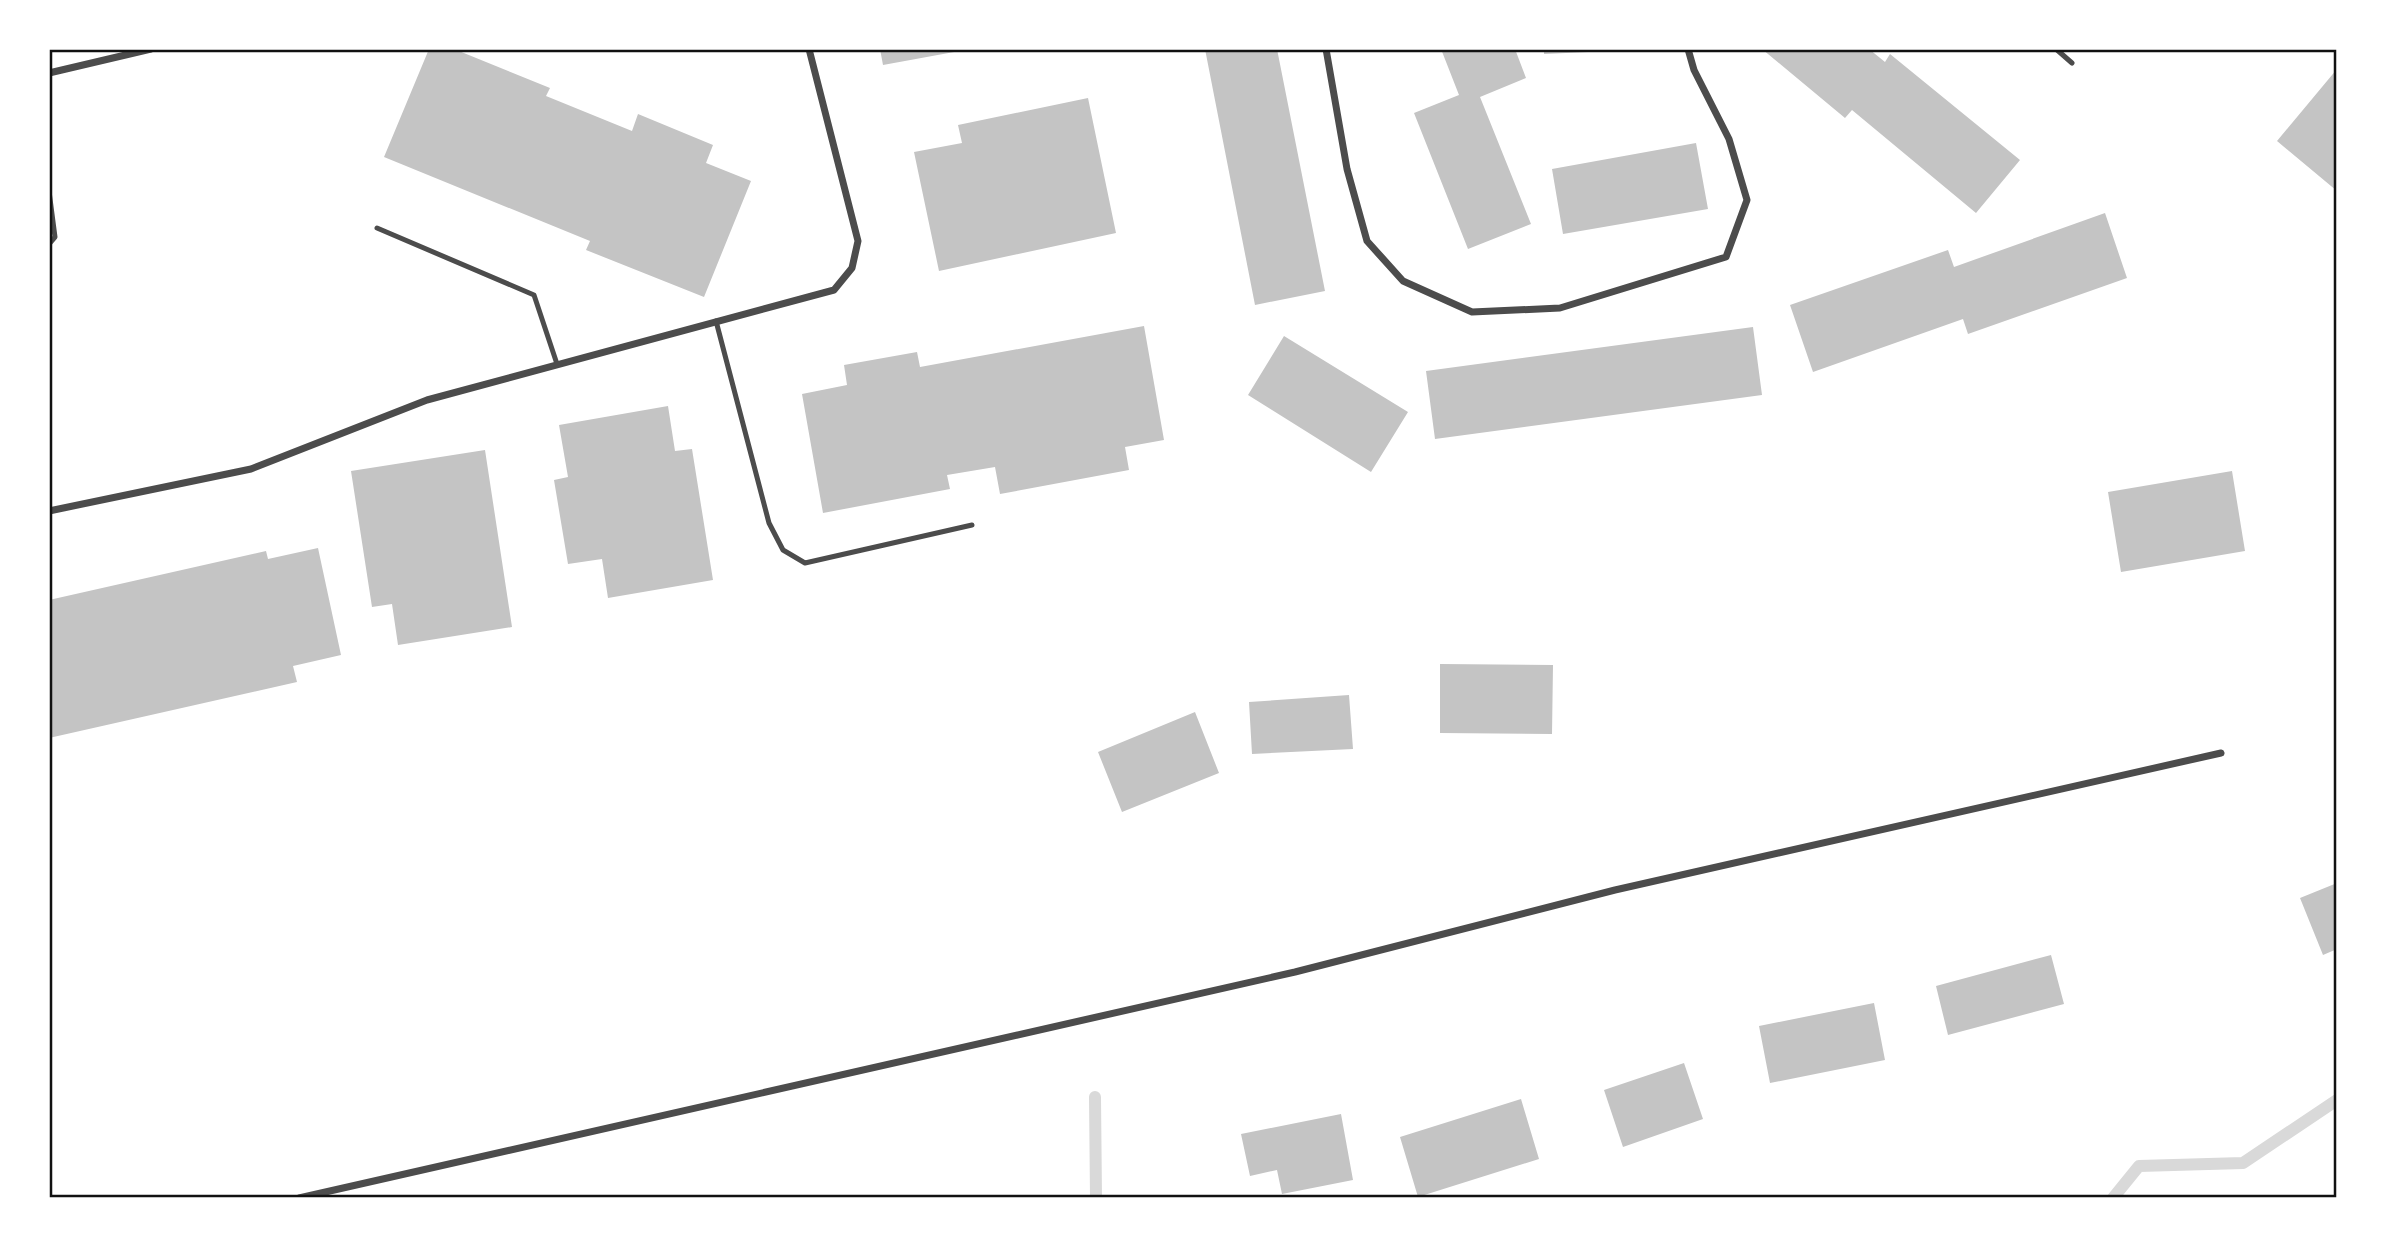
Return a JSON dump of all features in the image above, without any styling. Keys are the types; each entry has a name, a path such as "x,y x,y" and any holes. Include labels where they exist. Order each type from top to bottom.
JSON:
{"street":[{"path":"49,73 151,49"},
{"path":"49,511 251,469 426,400 834,290 852,268 858,241 809,49"},
{"path":"1326,49 1348,169 1367,241 1403,281 1472,312 1560,308 1726,257 1747,200 1729,139 1694,70 1688,49"},
{"path":"299,1198 1295,972 1615,890 2221,753"}],"lane":[{"path":"2056,49 2072,63"},
{"path":"49,191 55,237 49,244"},
{"path":"377,228 534,295 557,364"},
{"path":"716,321 769,523 783,550 805,563 972,525"}],"building":[{"path":"429,49 454,49 550,88 546,96 632,131 638,114 713,145 706,163 751,181 704,297 586,250 590,241 384,157"},
{"path":"880,49 965,49 965,50 883,65"},
{"path":"1205,49 1277,49 1325,291 1255,305"},
{"path":"1441,49 1515,49 1526,78 1480,97 1531,224 1468,249 1414,113 1459,95"},
{"path":"1544,49 1610,49 1610,51 1544,54"},
{"path":"1762,49 1869,49 1885,62 1890,54 2020,160 1976,213 1852,110 1845,118"},
{"path":"2337,69 2337,191 2277,141"},
{"path":"1088,98 1116,233 939,271 914,152 962,143 958,125"},
{"path":"1696,143 1708,209 1563,234 1552,169"},
{"path":"2105,213 2127,278 1968,334 1963,319 1813,372 1790,305 1948,250 1954,267"},
{"path":"1144,326 1164,440 1125,447 1129,470 1000,494 995,467 947,475 950,489 823,513 802,394 847,385 844,365 917,352 920,367"},
{"path":"1753,327 1762,395 1435,439 1426,371"},
{"path":"1284,336 1408,412 1371,472 1248,395"},
{"path":"668,406 675,451 692,449 713,580 608,598 602,559 568,564 554,480 568,477 559,425"},
{"path":"485,450 512,627 398,645 392,604 372,607 351,471"},
{"path":"2232,471 2245,551 2121,572 2108,492"},
{"path":"318,548 341,655 293,666 297,682 49,738 49,600 266,551 268,559"},
{"path":"1440,664 1553,665 1552,734 1440,733"},
{"path":"1349,695 1353,749 1252,754 1249,702"},
{"path":"1195,712 1219,773 1122,812 1098,752"},
{"path":"2337,883 2337,949 2323,955 2300,898"},
{"path":"2051,955 2064,1004 1948,1035 1936,986"},
{"path":"1874,1003 1885,1060 1770,1083 1759,1026"},
{"path":"1684,1063 1703,1119 1623,1147 1604,1090"},
{"path":"1521,1099 1539,1159 1418,1197 1400,1137"},
{"path":"1341,1114 1353,1180 1282,1194 1277,1170 1250,1176 1241,1134"}],"waterway":[{"path":"1095,1097 1096,1198"},
{"path":"2113,1198 2139,1166 2243,1163 2337,1100"}]}
